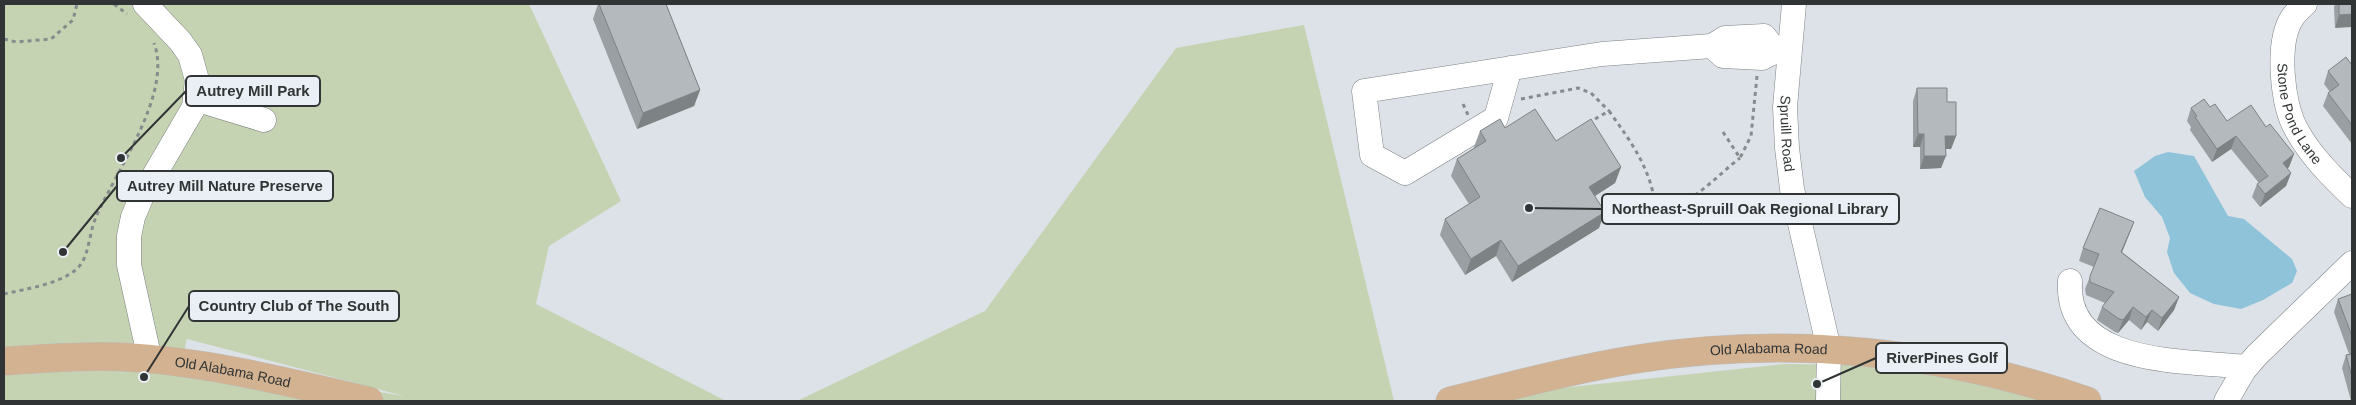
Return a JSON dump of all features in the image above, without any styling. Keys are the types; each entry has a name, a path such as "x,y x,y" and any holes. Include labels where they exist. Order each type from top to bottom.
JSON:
{"main road":[{"name":"Old Alabama Road","path":"1450,401 1579,370 1638,359 1744,348 1790,347 1904,357 1955,365 2011,377 2087,401"},
{"name":"Old Alabama Road","path":"4,362 76,357 122,357 278,380 369,401"}],"street":[{"name":"Spruill Road","path":"1794,4 1774,53 1785,108 1792,189 1829,349 1828,401"},
{"name":"Stone Pond Lane","path":"2296,8 2284,38 2282,61 2285,96 2294,127 2307,148 2332,178 2352,196"},
{"path":"140,11 180,41 190,55 197,80 194,107 141,198 129,236 128,265 150,360"},
{"path":"1510,68 1496,118 1405,172 1372,155 1364,91 1510,68 1617,52 1712,46 1723,56 1774,53"},
{"path":"195,99 264,120"},
{"path":"2226,401 2230,390 2246,367 2352,263"},
{"path":"2070,281 2069,294 2078,320 2102,340 2135,354 2159,360 2246,367"}],"path":[{"path":"4,39 16,42 51,39 73,20 77,4"},
{"path":"114,4 140,11"},
{"path":"4,294 65,278 81,264 96,218 154,99 158,54 152,37"},
{"path":"1519,104 1522,98 1578,88 1591,93 1609,111 1649,173 1656,209 1668,209 1683,204 1740,158 1751,136 1774,53"},
{"path":"1582,126 1609,111"},
{"path":"1723,132 1740,158"}],"green space":[{"path":"4,4 529,4 621,201 549,246 536,304 726,401 4,401","holes":["187,339 404,396 182,360"]},
{"path":"1304,25 1394,401 797,401 985,311 1176,48"},
{"path":"1784,364 1966,366 2103,401 1440,401"}],"water":[{"path":"2168,152 2194,156 2228,216 2244,219 2292,259 2297,271 2292,283 2263,300 2241,309 2214,304 2190,293 2174,273 2167,252 2170,238 2162,217 2145,197 2134,171 2155,156"}],"building":[{"path":"599,4 666,4 700,90 643,113"},
{"path":"2339,4 2352,4 2352,14 2339,15"},
{"path":"2346,57 2352,65 2352,125 2328,93 2339,85 2328,71"},
{"path":"1917,88 1947,88 1947,102 1956,102 1956,136 1945,136 1946,156 1924,156 1924,134 1918,134"},
{"path":"2204,99 2210,107 2215,104 2227,121 2251,105 2266,127 2270,124 2294,154 2283,163 2291,173 2265,194 2257,184 2268,176 2236,136 2217,149 2195,117 2197,116 2191,108"},
{"path":"1535,109 1556,141 1591,119 1621,167 1589,187 1605,212 1518,266 1501,240 1471,259 1445,219 1480,197 1457,159 1486,141 1480,131 1500,119 1505,128"},
{"path":"2100,208 2134,222 2121,252 2179,297 2162,318 2152,310 2146,317 2133,307 2123,320 2102,307 2114,292 2090,282 2090,276 2099,254 2083,248"},
{"path":"2352,294 2352,336 2338,299"},
{"path":"2352,354 2352,377 2346,355"}],"place":[{"name":"Autrey Mill Park","path":"121,158"},
{"name":"Northeast-Spruill Oak Regional Library","path":"1529,208"},
{"name":"Autrey Mill Nature Preserve","path":"63,252"},
{"name":"Country Club of The South","path":"144,377"},
{"name":"RiverPines Golf","path":"1817,384"}]}
